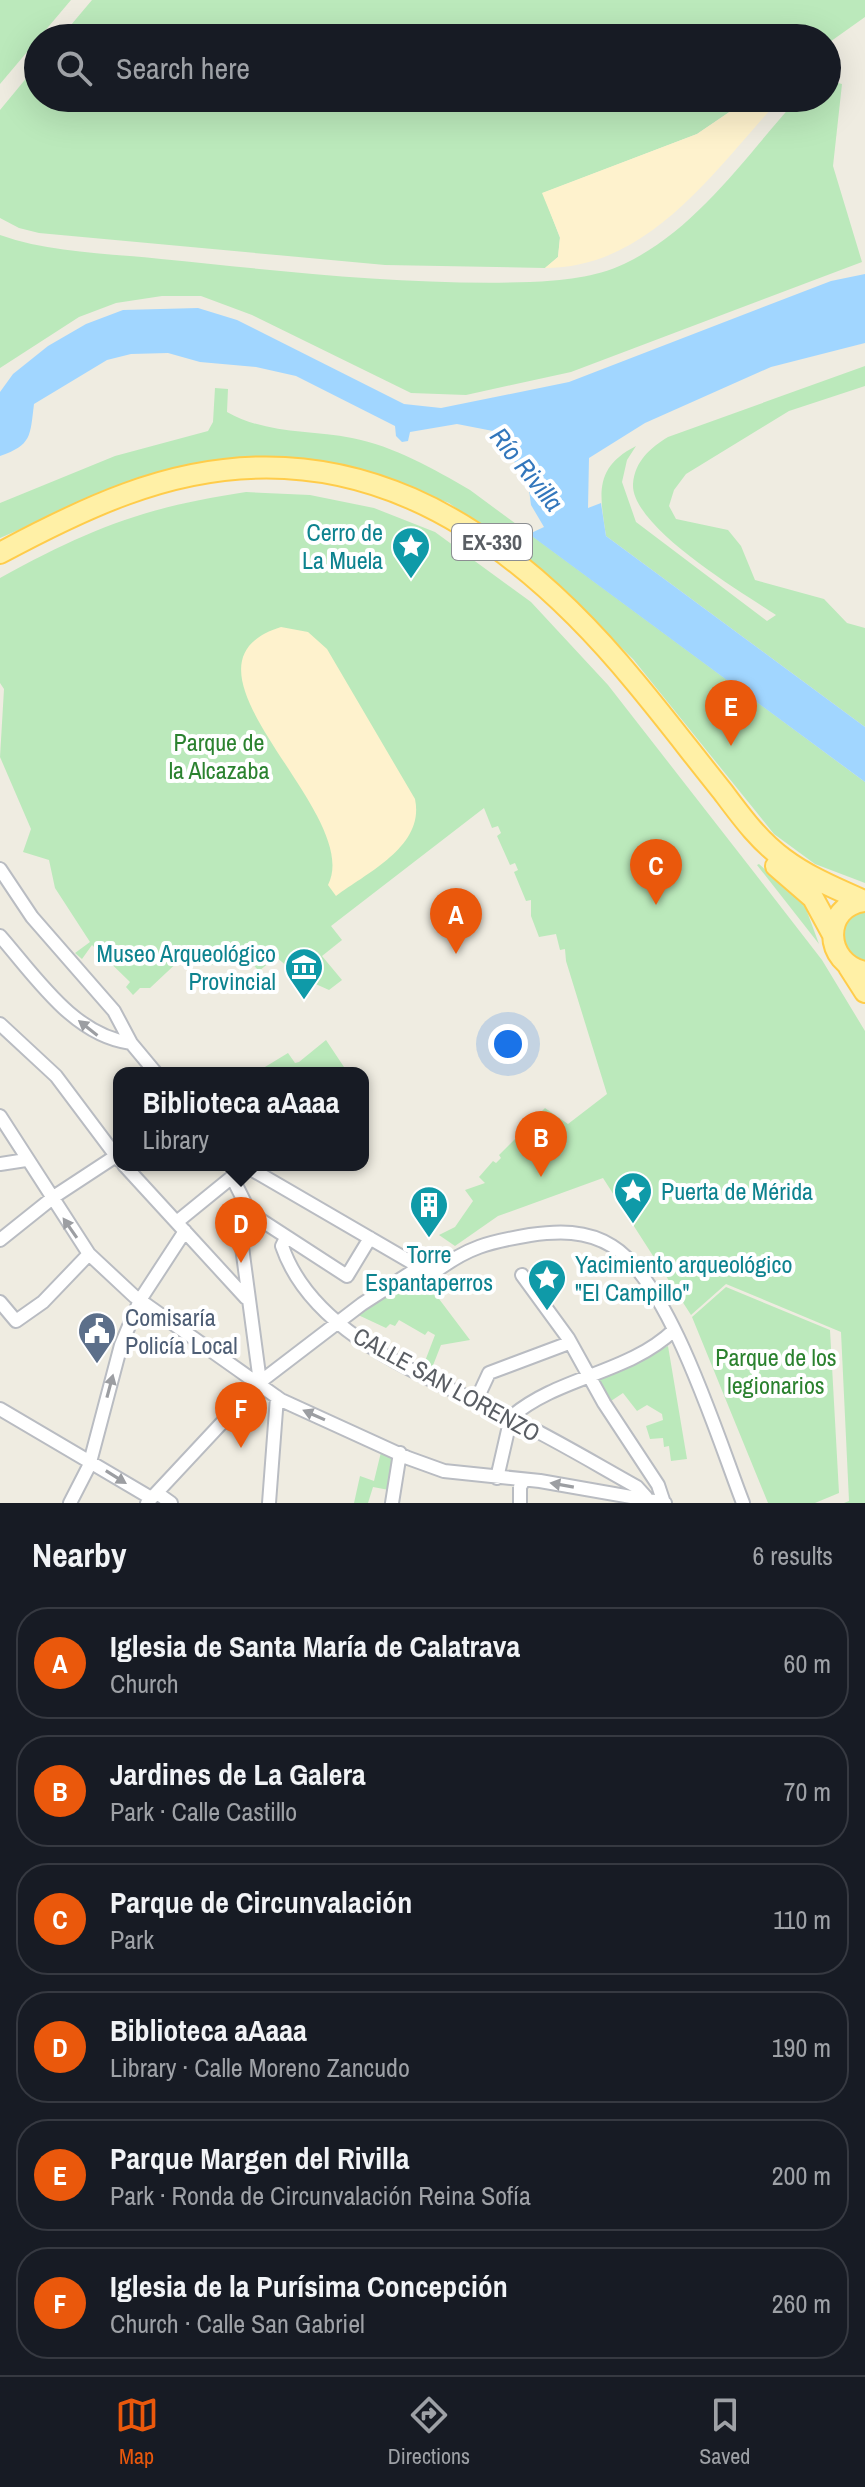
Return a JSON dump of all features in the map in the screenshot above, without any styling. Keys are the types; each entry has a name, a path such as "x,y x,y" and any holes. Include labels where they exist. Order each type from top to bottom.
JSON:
{"main road":[{"name":"EX-330","path":"0,553 128,492 240,469 300,470 354,478 399,491 481,533 551,590 636,683 756,834 783,859 864,901"},
{"name":"EX-330","path":"0,565 133,502 241,480 300,481 352,490 396,502 434,518 512,569 571,625 750,842 813,898 832,933 837,956 857,970 865,992"},
{"name":"EX-330","path":"832,933 840,914 848,906 864,901"}],"street":[{"path":"0,869 32,917 108,1003 131,1043 151,1067"},
{"path":"0,936 89,1030 108,1040 131,1043"},
{"path":"0,1024 56,1076 113,1150"},
{"path":"0,1116 89,1254 140,1300 260,1382 277,1397 444,1471 524,1480 632,1498 646,1497 665,1503"},
{"path":"0,1164 26,1160"},
{"path":"0,1240 51,1199 113,1163"},
{"path":"131,1171 246,1298"},
{"path":"70,1503 90,1461 121,1345 140,1300 181,1226 239,1171"},
{"path":"254,1171 431,1273 473,1246 521,1237 568,1232 598,1239 615,1247 632,1264 674,1330 742,1498"},
{"path":"233,1179 250,1213 347,1276 377,1243"},
{"path":"250,1213 242,1223 240,1232 248,1280 246,1298 253,1322 260,1382"},
{"name":"CALLE SAN LORENZO","path":"286,1238 282,1246 295,1273 340,1324 384,1352 511,1417 637,1487 646,1497"},
{"path":"0,1302 16,1321 43,1302 89,1254"},
{"path":"152,1498 260,1382 340,1324 362,1304 418,1268"},
{"path":"522,1275 569,1343 658,1485 665,1503"},
{"path":"497,1478 511,1417 538,1398 638,1356 674,1330"},
{"path":"476,1401 484,1376 569,1343"},
{"path":"269,1503 277,1397"},
{"path":"0,1409 152,1498 171,1503"},
{"path":"392,1503 400,1453"},
{"path":"520,1503 520,1485 524,1480"}],"green space":[{"path":"0,0 71,0 51,24 24,24 24,56 0,84"},
{"path":"92,0 865,0 865,17 841,34 841,24 72,24"},
{"path":"24,81 24,112 729,112 697,134 543,193 560,238 558,257 545,268 385,265 39,233 19,228 0,218 0,110"},
{"path":"786,112 839,112 833,166 862,262 571,372 466,395 411,393 252,315 201,296 162,296 116,303 79,317 0,368 0,235 39,246 79,252 345,276 438,282 542,281 578,278 624,264 674,232 718,190"},
{"path":"865,366 865,386 789,411 686,474 674,490 669,506 676,519 728,530 741,546 755,580 824,599 847,623 865,628 865,727 606,536 602,495 606,473 612,464 636,446 627,460 622,482 636,522 767,621 776,615 691,557 650,520 637,501 633,484 637,468 650,451 668,437"},
{"path":"215,388 228,389 227,412 242,419 272,428 368,442 413,459 470,490 865,782 865,883 815,864 774,834 633,659 542,571 449,503 369,474 250,461 124,484 0,538 0,503 115,456 208,431 213,422"},
{"name":"Parque de la Alcazaba","path":"246,492 310,495 374,508 435,532 531,602 608,685 822,960 865,1031 865,1503 844,1503 849,1501 841,1332 726,1284 691,1315 603,1178 498,1216 455,1246 439,1235 455,1227 473,1201 465,1190 485,1183 479,1177 493,1161 496,1163 501,1158 499,1155 517,1137 521,1139 525,1134 523,1130 545,1108 568,1124 607,1094 565,949 560,950 556,934 539,937 531,916 531,900 526,901 514,872 518,870 515,863 510,865 497,836 501,833 498,826 492,828 484,808 331,926 342,940 322,956 342,980 329,990 300,977 276,957 259,971 242,953 212,965 198,964 183,957 150,988 140,988 133,995 126,987 130,982 92,945 82,959 75,953 90,942 55,888 49,860 23,852 31,829 0,757 4,689 0,683 0,578 118,522 177,505"},
{"path":"757,865 805,906 819,944"},
{"path":"865,908 865,963 859,962 841,943 847,921"},
{"path":"326,1040 344,1067 265,1067 288,1053 295,1063"},
{"path":"409,1277 427,1283 470,1340 441,1345 430,1373 422,1369 435,1335 428,1331 425,1335 399,1320 395,1326 390,1324 386,1328 356,1314"},
{"name":"Parque de los legionarios","path":"726,1287 830,1330 839,1493 815,1503 768,1503 692,1317"},
{"path":"668,1346 687,1459 671,1461 669,1446 664,1447 663,1438 650,1439 646,1426 663,1420 662,1414 647,1405 637,1411 623,1393 608,1403 595,1378"},
{"path":"382,1448 396,1459 389,1490 373,1487 368,1503 354,1503 360,1476 374,1481"}],"sand":[{"path":"729,112 769,112 706,183 649,233 617,251 583,264 545,268 558,257 560,237 542,193 697,134"},
{"path":"281,627 308,632 327,649 415,799 416,816 403,844 378,867 336,896 328,885 332,855 319,819 251,707 241,674 249,646"}],"water":[{"name":"Río Rivilla","path":"865,274 865,343 771,367 645,423 589,458 588,508 601,503 606,536 865,727 865,782 529,534 544,527 531,505 528,482 493,431 457,424 410,432 408,441 402,442 396,436 395,426 296,376 256,367 200,362 168,353 131,354 107,360 34,404 28,438 18,448 0,456 0,392 13,374 48,346 86,324 123,310 198,308 237,320 404,404 441,408 569,382 831,281"}],"place":[{"name":"Cerro de La Muela","path":"411,580"},
{"name":"Parque Margen del Rivilla","path":"731,746"},
{"name":"Parque de Circunvalación","path":"656,905"},
{"name":"Iglesia de Santa María de Calatrava","path":"456,954"},
{"name":"Museo Arqueológico Provincial","path":"304,1001"},
{"name":"Jardines de La Galera","path":"541,1177"},
{"name":"Puerta de Mérida","path":"633,1225"},
{"name":"Torre Espantaperros","path":"429,1239"},
{"name":"Biblioteca aAaaa","path":"241,1263"},
{"name":"Yacimiento arqueológico \"El Campillo\"","path":"547,1312"},
{"name":"Comisaría Policía Local","path":"97,1365"},
{"name":"Iglesia de la Purísima Concepción","path":"241,1448"}]}
